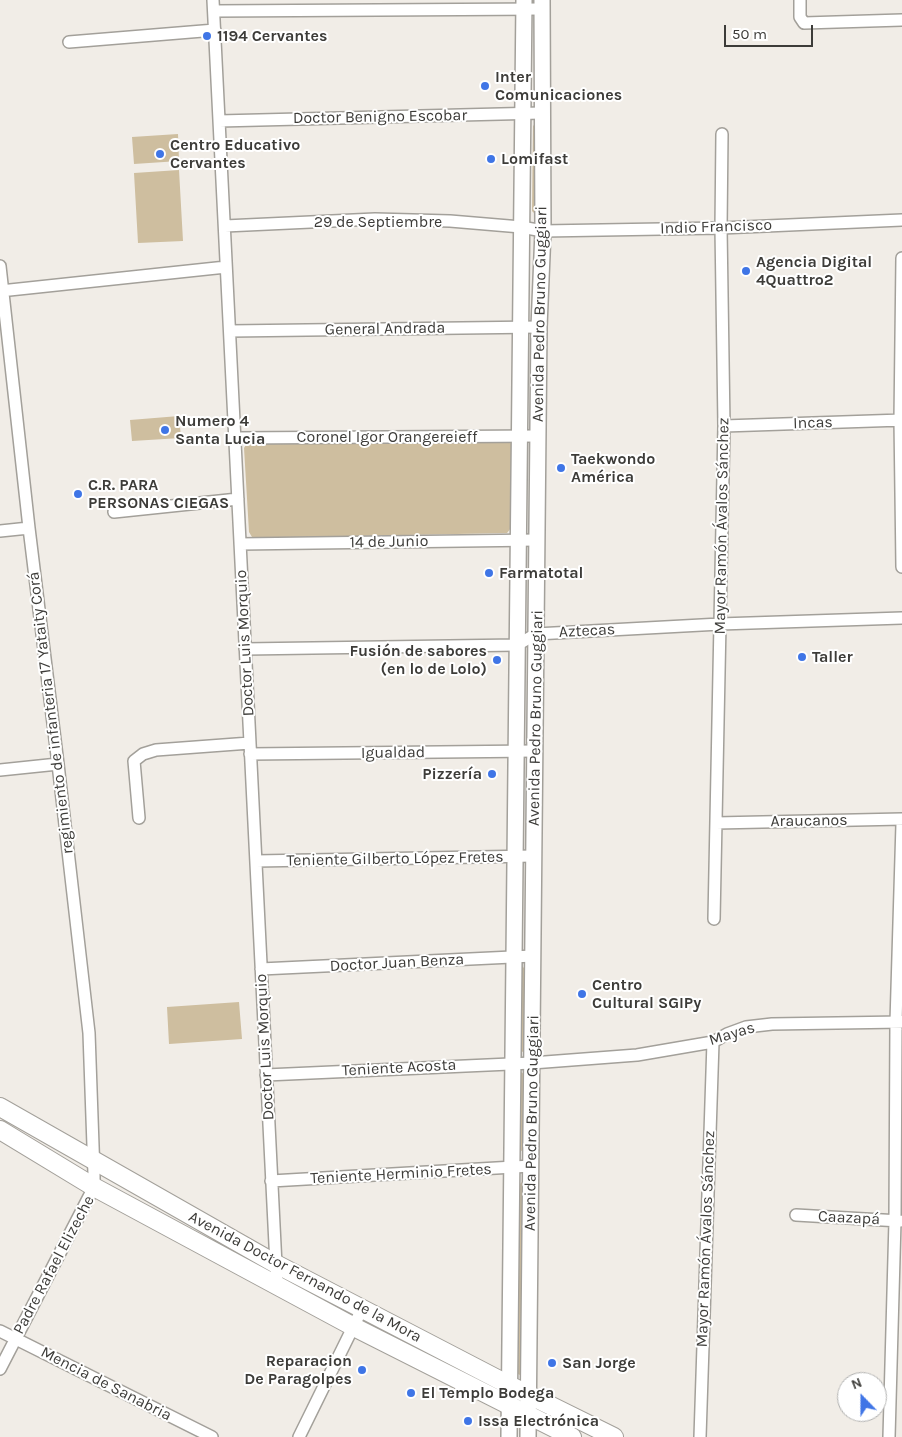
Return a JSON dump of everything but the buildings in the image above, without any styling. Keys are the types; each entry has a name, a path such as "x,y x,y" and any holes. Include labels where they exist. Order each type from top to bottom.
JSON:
{"highway":[{"name":"Avenida Doctor Fernando de la Mora","path":"0,1107 276,1264 614,1437"},
{"name":"Avenida Doctor Fernando de la Mora","path":"0,1130 94,1187 354,1327 572,1437"}],"main road":[{"name":"Avenida Pedro Bruno Guggiari","path":"524,4 523,113 539,327 528,1437"},
{"name":"Avenida Pedro Bruno Guggiari","path":"509,1437 520,327 541,113 542,4"}],"street":[{"path":"800,0 800,17 804,23 902,20"},
{"path":"214,5 542,4"},
{"name":"Doctor Luis Morquio","path":"214,5 277,1285"},
{"path":"69,42 215,30"},
{"name":"Doctor Benigno Escobar","path":"219,121 541,113"},
{"name":"Mayor Ramón Ávalos Sánchez","path":"714,919 724,426 721,228 722,134"},
{"name":"29 de Septiembre","path":"224,226 374,219 450,222 531,229"},
{"name":"Indio Francisco","path":"531,229 721,228 902,220"},
{"path":"902,258 902,567"},
{"name":"regimiento de infanteria 17 Yataity Corá","path":"0,266 89,1033 94,1187"},
{"path":"2,291 226,267"},
{"name":"General Andrada","path":"230,331 539,327"},
{"name":"Incas","path":"724,426 901,420"},
{"name":"Coronel Igor Orangereieff","path":"235,438 538,436"},
{"path":"114,512 238,499"},
{"path":"0,531 29,528"},
{"name":"14 de Junio","path":"240,544 537,540"},
{"name":"Aztecas","path":"245,649 517,645 536,634 720,624 902,618"},
{"name":"Igualdad","path":"139,818 134,761 143,754 156,750 535,751"},
{"path":"0,770 58,764"},
{"name":"Araucanos","path":"716,823 902,819"},
{"path":"889,1437 898,1221 902,824"},
{"name":"Teniente Gilberto López Fretes","path":"256,861 534,856"},
{"name":"Doctor Juan Benza","path":"261,969 533,956"},
{"name":"Mayas","path":"532,1062 637,1054 713,1042 746,1027 772,1024 899,1022"},
{"name":"Mayor Ramón Ávalos Sánchez","path":"700,1437 713,1042"},
{"name":"Teniente Acosta","path":"266,1075 532,1062"},
{"name":"Teniente Herminio Fretes","path":"272,1181 531,1166"},
{"name":"Padre Rafael Elizeche","path":"0,1369 94,1187"},
{"name":"Caazapá","path":"796,1215 898,1221"},
{"path":"299,1437 362,1309"},
{"name":"Mencia de Sanabria","path":"0,1331 212,1437"},
{"path":"890,1422 902,1422"}],"shaded area":[{"path":"535,124 534,213 532,211 533,126"},
{"path":"178,134 179,161 134,164 132,137"},
{"path":"179,170 183,241 138,243 134,173"},
{"path":"179,416 181,438 132,441 130,420"},
{"path":"509,441 513,446 511,528 507,533 255,538 249,532 244,448 247,443"},
{"path":"522,966 524,968 524,1051 522,1052 520,1050"},
{"path":"239,1002 242,1039 169,1044 167,1007"},
{"path":"521,1072 524,1074 524,1150 521,1151 520,1074"},
{"path":"522,1182 520,1375 518,1374 520,1184"}],"place":[{"name":"1194 Cervantes","path":"207,36"},
{"name":"Inter Comunicaciones","path":"485,86"},
{"name":"Centro Educativo Cervantes","path":"160,154"},
{"name":"Lomifast","path":"491,159"},
{"name":"Agencia Digital 4Quattro2","path":"746,271"},
{"name":"Numero 4 Santa Lucia","path":"165,430"},
{"name":"Taekwondo América","path":"561,468"},
{"name":"C.R. PARA PERSONAS CIEGAS","path":"78,494"},
{"name":"Farmatotal","path":"489,573"},
{"name":"Taller","path":"802,657"},
{"name":"Fusión de sabores (en lo de Lolo)","path":"497,660"},
{"name":"Pizzería","path":"492,774"},
{"name":"Centro Cultural SGIPy","path":"582,994"},
{"name":"San Jorge","path":"552,1363"},
{"name":"Reparacion De Paragolpes","path":"362,1370"},
{"name":"El Templo Bodega","path":"411,1393"},
{"name":"Issa Electrónica","path":"468,1421"}]}
